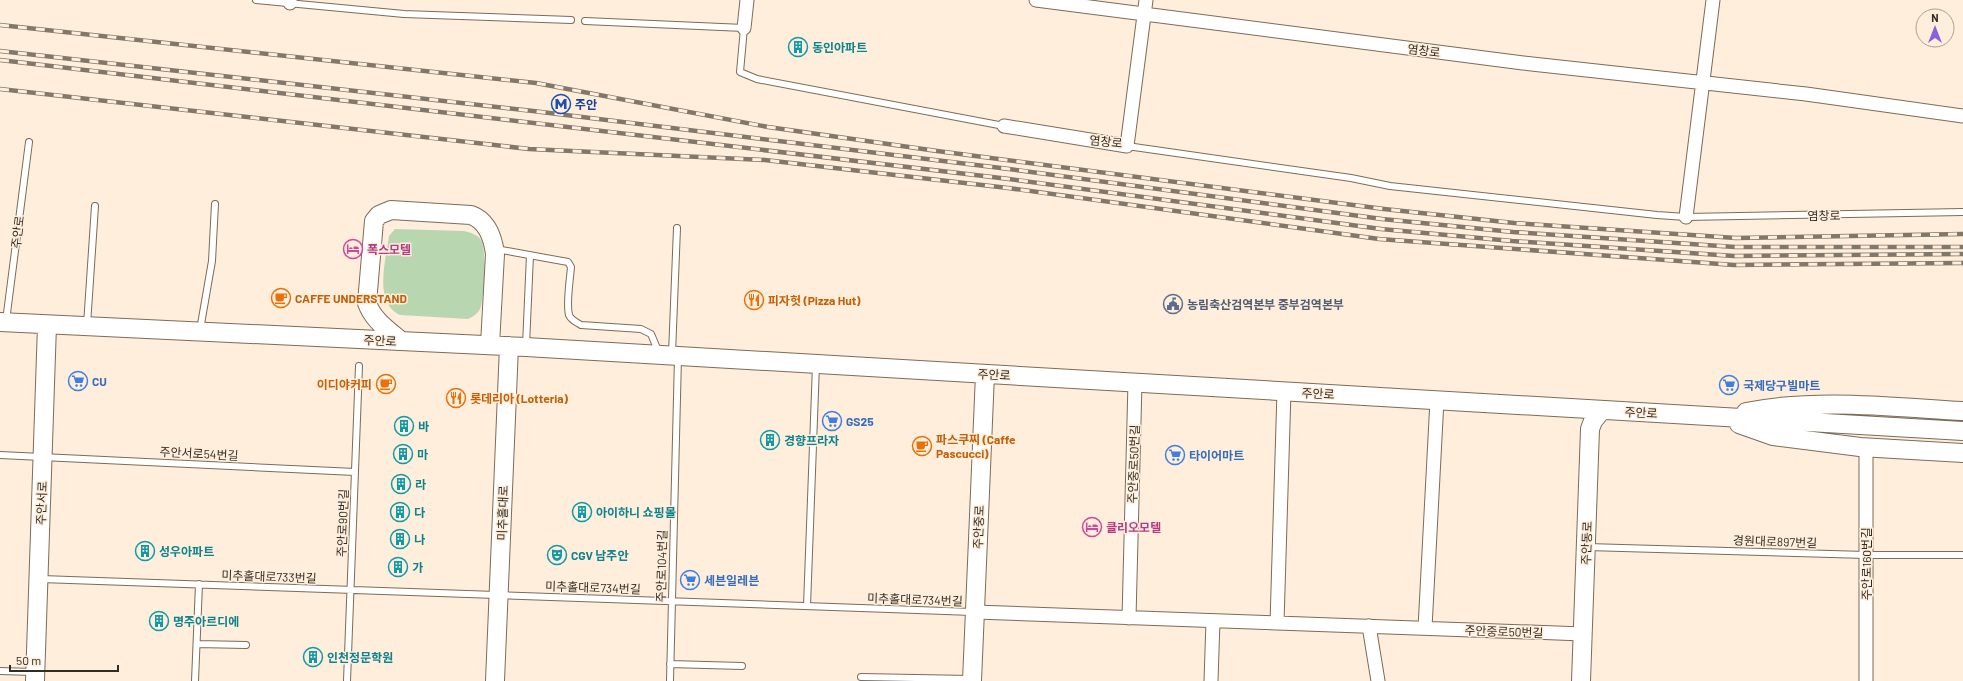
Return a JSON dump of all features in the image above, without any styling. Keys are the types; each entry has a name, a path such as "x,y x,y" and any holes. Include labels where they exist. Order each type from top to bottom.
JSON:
{"main road":[{"path":"401,341 378,322 370,313 367,303 374,221 379,215 391,210 471,215 479,218 493,240 494,248 490,345"},
{"name":"주안로","path":"3,322 517,346 1963,431"},
{"name":"주안서로","path":"35,676 47,325"},
{"name":"미추홀대로","path":"495,681 498,595 517,346"},
{"name":"주안중로","path":"972,680 985,374"},
{"path":"1720,417 1774,406 1861,406 1963,411"},
{"path":"1570,408 1586,419 1590,429"},
{"name":"주안동로","path":"1581,681 1590,429 1593,421 1602,410"},
{"path":"1720,417 1773,436 1866,447 1963,453"}],"street":[{"path":"744,28 747,0"},
{"name":"염창로","path":"1036,0 1523,63 1806,94 1963,116"},
{"path":"1144,14 1146,0"},
{"path":"1686,217 1713,0"},
{"name":"염창로","path":"1004,126 1127,146 1144,14"},
{"name":"주안중로50번길","path":"1129,618 1136,382"},
{"path":"1277,623 1284,391"},
{"path":"1425,628 1437,400"},
{"name":"주안로160번길","path":"1866,447 1866,681"},
{"name":"주안중로50번길","path":"975,612 1583,634"},
{"path":"1211,681 1213,621"},
{"path":"1369,626 1378,681"}],"lane":[{"path":"256,0 290,1 404,14 571,20"},
{"path":"585,21 744,28 740,72 757,79 1004,126"},
{"name":"주안로","path":"3,322 29,142"},
{"name":"염창로","path":"1127,146 1343,176 1390,186 1686,217 1963,212"},
{"path":"200,332 212,261 215,204"},
{"path":"87,326 94,206"},
{"path":"670,355 676,228"},
{"path":"494,248 568,262 571,268 569,316 573,320 581,325 642,329 651,334 670,355"},
{"path":"517,346 530,255"},
{"name":"주안로104번길","path":"670,355 672,601 670,681"},
{"path":"807,606 816,364"},
{"name":"주안로90번길","path":"347,681 359,366"},
{"name":"주안서로54번길","path":"0,455 355,472"},
{"name":"경원대로897번길","path":"1586,547 1866,555 1963,555"},
{"name":"미추홀대로733번길","path":"38,579 498,595"},
{"path":"196,681 199,584"},
{"name":"미추홀대로734번길","path":"498,595 975,612"},
{"path":"197,644 246,645"},
{"path":"670,664 742,666"},
{"path":"0,670 35,676"},
{"path":"861,677 972,680"}],"green space":[{"path":"395,229 464,231 479,238 483,246 484,273 482,301 476,314 468,319 400,315 392,309 386,301 383,280 389,236"}],"railway":[{"path":"0,25 536,83 768,127 937,151 1384,209 1514,223 1736,238 1963,234"},
{"path":"0,51 533,111 1009,169 1382,219 1513,232 1735,247 1963,247"},
{"path":"0,60 1009,179 1381,229 1512,241 1734,256 1963,254"},
{"path":"0,89 529,149 765,160 1008,188 1379,239 1734,265 1963,263"}],"place":[{"name":"동인아파트","path":"798,47"},
{"name":"주안","path":"561,104"},
{"name":"폭스모텔","path":"353,249"},
{"name":"CAFFE UNDERSTAND","path":"281,298"},
{"name":"피자헛 (Pizza Hut)","path":"754,300"},
{"name":"농림축산검역본부 중부검역본부","path":"1173,304"},
{"name":"CU","path":"78,381"},
{"name":"이디야커피","path":"386,384"},
{"name":"국제당구빌마트","path":"1729,385"},
{"name":"롯데리아 (Lotteria)","path":"456,398"},
{"name":"GS25","path":"832,421"},
{"name":"바","path":"404,426"},
{"name":"경향프라자","path":"770,440"},
{"name":"파스쿠찌 (Caffe Pascucci)","path":"922,446"},
{"name":"마","path":"403,454"},
{"name":"타이어마트","path":"1175,455"},
{"name":"라","path":"401,484"},
{"name":"다","path":"400,512"},
{"name":"아이하니 쇼핑몰","path":"582,512"},
{"name":"클리오모텔","path":"1092,527"},
{"name":"나","path":"400,539"},
{"name":"성우아파트","path":"145,551"},
{"name":"CGV 남주안","path":"557,555"},
{"name":"가","path":"398,567"},
{"name":"세븐일레븐","path":"690,580"},
{"name":"명주아르디에","path":"159,621"},
{"name":"인천정문학원","path":"313,657"}]}
